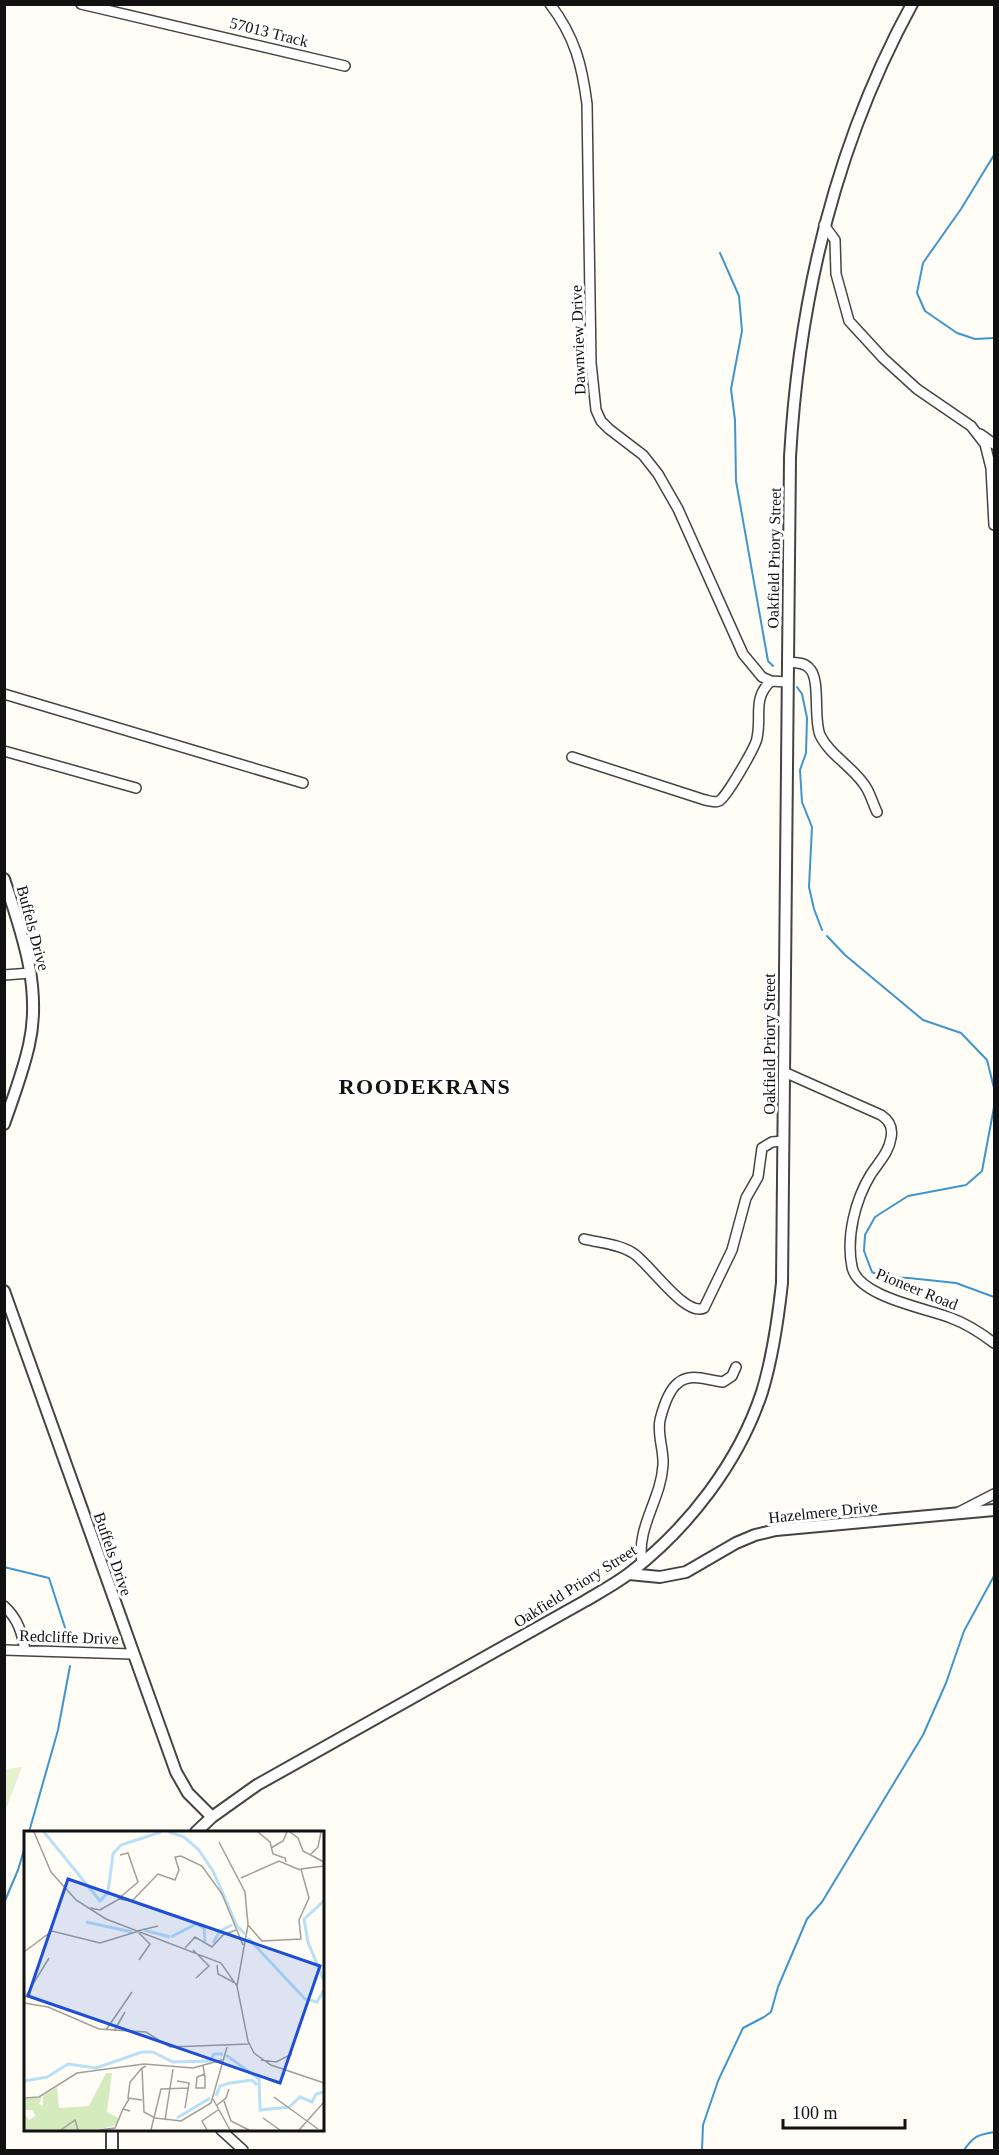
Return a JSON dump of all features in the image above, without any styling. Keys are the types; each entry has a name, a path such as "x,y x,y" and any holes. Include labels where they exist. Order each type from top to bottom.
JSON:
{"street":[{"name":"57013 Track","path":"81,4 345,66"},
{"name":"Dawnview Drive","path":"550,4 574,44 582,68 588,104 591,363 596,410 601,421 643,455 658,474 678,509 743,654 762,677 771,681"},
{"name":"Oakfield Priory Street","path":"198,1831 212,1817 257,1785 629,1574 685,1523 707,1494 745,1432 761,1393 779,1317 782,1283 787,682 793,399 805,311 824,225 860,116 878,72 912,4"},
{"path":"824,225 835,240 836,274 849,321 883,358 918,389 994,444"},
{"path":"978,433 985,444 992,468 994,525"},
{"path":"788,662 801,663 811,669 814,676 816,716 821,736 864,783 878,812"},
{"path":"572,757 705,800 719,801 730,788 757,740 761,693 771,681 787,682"},
{"path":"4,694 303,783"},
{"path":"4,751 136,788"},
{"name":"Buffels Drive","path":"4,879 26,951 31,973 33,1002 29,1045 4,1124"},
{"path":"4,975 31,973"},
{"name":"Pioneer Road","path":"784,1072 881,1115 888,1119 891,1125 888,1150 865,1185 853,1225 850,1246 851,1264 857,1277 867,1287 880,1294 952,1318 978,1331 994,1343"},
{"path":"584,1239 631,1252 687,1306 694,1310 704,1308 732,1250 746,1198 758,1177 762,1148 772,1142 783,1141"},
{"name":"Buffels Drive","path":"4,1291 132,1654 179,1778 188,1793 212,1817"},
{"path":"642,1563 640,1547 643,1532 654,1503 663,1467 659,1429 661,1416 669,1396 684,1379 693,1377 723,1382 732,1376 736,1367"},
{"path":"954,1514 994,1494"},
{"name":"Hazelmere Drive","path":"629,1574 660,1577 686,1572 736,1543 776,1530 994,1510"},
{"path":"4,1606 15,1617 20,1627 25,1651"},
{"name":"Redcliffe Drive","path":"4,1650 132,1654"},
{"path":"112,2131 112,2151"},
{"path":"222,2131 243,2151"}],"green space":[{"path":"22,1767 6,1809 5,1813 5,1769"}],"waterway":[{"path":"994,155 961,209 923,263 917,293 925,311 957,333 975,339 994,338"},
{"path":"720,253 739,296 742,331 731,389 735,420 736,481 768,661 773,666"},
{"path":"797,687 802,694 807,718 806,753 800,770 802,802 812,827 809,887 822,930"},
{"path":"827,936 845,955 923,1020 961,1033 987,1060 994,1088"},
{"path":"994,1107 982,1171 966,1185 908,1196 875,1217 865,1235 864,1251 872,1272 883,1277 956,1283 994,1297"},
{"path":"4,1567 49,1578 69,1640"},
{"path":"702,2150 703,2125 718,2081 743,2028 771,2012 778,1987 807,1919 822,1902 923,1735 946,1683 964,1631 994,1576"},
{"path":"29,1831 58,1730 70,1666"},
{"path":"4,1903 24,1850"},
{"path":"964,2150 976,2137 994,2132"}],"district":[{"name":"ROODEKRANS","path":"425,1086"}]}
